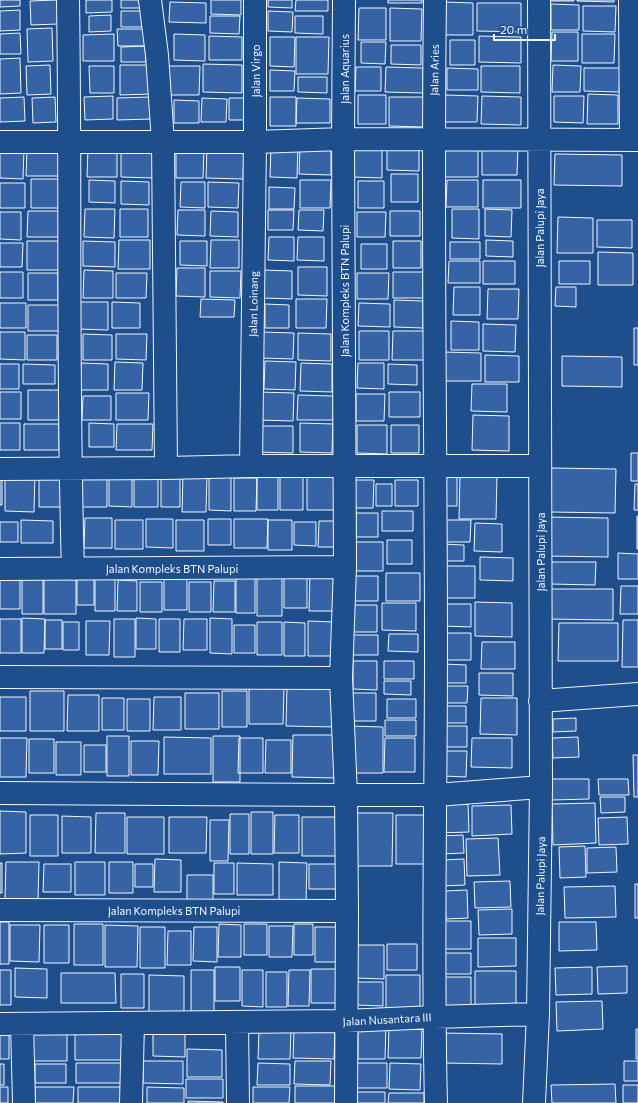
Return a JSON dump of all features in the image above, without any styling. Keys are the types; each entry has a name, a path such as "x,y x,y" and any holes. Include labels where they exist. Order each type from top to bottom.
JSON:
{"street":[{"path":"68,0 70,142 70,469 73,569"},
{"path":"150,0 157,55 163,142 166,468"},
{"name":"Jalan Virgo","path":"255,0 255,142"},
{"name":"Jalan Aquarius","path":"343,139 344,0"},
{"name":"Jalan Aries","path":"433,140 435,0"},
{"name":"Jalan Palupi Jaya","path":"534,1103 538,1014 541,787 538,141 539,0"},
{"path":"0,142 255,142 343,139 538,141 635,140 630,0"},
{"name":"Jalan Kompleks BTN Palupi","path":"343,139 344,567 341,678 346,795 346,1103"},
{"path":"433,140 436,465 434,1017 436,1103"},
{"name":"Jalan Loinang","path":"250,466 255,142"},
{"path":"0,469 250,466 540,466"},
{"name":"Jalan Kompleks BTN Palupi","path":"0,569 344,567"},
{"path":"0,677 341,678"},
{"path":"540,701 638,694"},
{"path":"0,793 436,795 541,787"},
{"name":"Jalan Kompleks BTN Palupi","path":"0,910 347,911"},
{"name":"Jalan Nusantara III","path":"0,1024 346,1021 538,1014"},
{"path":"236,1022 238,1103"},
{"path":"22,1024 24,1103"},
{"path":"131,1103 133,1024"}],"building":[{"path":"0,0 20,0 20,6 0,7"},
{"path":"57,0 58,24 31,25 30,1"},
{"path":"86,0 112,0 112,12 86,13"},
{"path":"121,0 145,0 145,8 121,8"},
{"path":"211,0 241,0 241,15 211,14"},
{"path":"268,0 292,0 292,8 268,7"},
{"path":"296,0 328,0 328,11 295,11"},
{"path":"388,0 422,0 422,3 388,3"},
{"path":"574,0 574,1 548,1"},
{"path":"614,0 614,2 577,1"},
{"path":"170,2 206,3 206,23 169,22"},
{"path":"445,2 473,3 473,35 444,35"},
{"path":"477,3 521,3 521,32 477,31"},
{"path":"551,4 579,5 579,30 551,30"},
{"path":"583,6 616,6 615,32 583,31"},
{"path":"359,8 386,8 386,40 358,40"},
{"path":"390,8 422,9 421,41 390,41"},
{"path":"20,10 20,30 0,31 0,11"},
{"path":"121,11 145,11 145,27 121,27"},
{"path":"268,11 293,12 292,32 268,31"},
{"path":"111,15 111,31 89,32 89,16"},
{"path":"210,16 240,16 239,34 210,33"},
{"path":"295,16 323,16 323,34 295,33"},
{"path":"52,28 53,61 28,62 27,29"},
{"path":"117,29 151,29 151,46 118,46"},
{"path":"552,32 578,32 578,61 551,61"},
{"path":"20,33 21,54 0,54 0,34"},
{"path":"114,34 114,61 83,61 83,35"},
{"path":"174,34 205,35 205,61 174,60"},
{"path":"582,34 615,34 614,63 582,63"},
{"path":"209,36 242,37 242,60 209,60"},
{"path":"479,36 521,37 521,63 479,62"},
{"path":"270,37 295,37 294,67 270,66"},
{"path":"296,37 329,37 328,74 296,74"},
{"path":"450,40 475,40 475,65 450,65"},
{"path":"361,42 386,42 385,64 361,63"},
{"path":"391,45 421,45 421,65 391,64"},
{"path":"145,46 146,62 121,62 121,47"},
{"path":"20,58 21,93 0,94 0,59"},
{"path":"203,64 242,65 242,93 203,92"},
{"path":"50,65 51,94 27,95 26,66"},
{"path":"120,65 150,65 151,94 120,95"},
{"path":"553,65 581,66 580,92 552,92"},
{"path":"89,66 114,66 114,93 90,93"},
{"path":"169,66 200,66 199,95 169,95"},
{"path":"481,66 520,66 520,93 481,92"},
{"path":"356,67 381,67 381,91 355,91"},
{"path":"386,67 423,68 423,93 385,92"},
{"path":"447,68 478,69 478,90 447,90"},
{"path":"584,68 620,68 619,92 584,91"},
{"path":"270,70 295,71 294,91 270,91"},
{"path":"298,77 327,77 327,93 298,92"},
{"path":"588,94 618,95 618,124 587,124"},
{"path":"358,95 386,95 386,124 358,124"},
{"path":"445,95 478,96 477,122 445,122"},
{"path":"113,96 113,119 85,120 84,97"},
{"path":"482,96 521,97 521,125 481,124"},
{"path":"554,96 584,96 583,123 554,122"},
{"path":"24,97 25,121 0,122 0,98"},
{"path":"55,97 56,122 33,123 32,98"},
{"path":"150,97 151,119 117,120 117,98"},
{"path":"270,97 296,97 296,126 270,126"},
{"path":"389,97 424,97 424,127 389,126"},
{"path":"202,98 227,99 226,122 201,122"},
{"path":"229,98 250,98 250,120 229,120"},
{"path":"297,98 330,99 330,123 296,123"},
{"path":"174,100 199,101 199,123 174,123"},
{"path":"207,145 244,146 243,179 206,178"},
{"path":"271,145 298,145 297,178 270,177"},
{"path":"445,146 478,147 478,177 445,177"},
{"path":"482,146 518,146 517,175 482,175"},
{"path":"300,147 331,148 331,175 299,174"},
{"path":"88,148 117,149 117,177 87,177"},
{"path":"387,148 419,148 419,171 387,170"},
{"path":"27,149 63,149 62,176 26,176"},
{"path":"121,149 154,149 153,178 121,177"},
{"path":"353,149 382,150 382,178 352,177"},
{"path":"0,150 24,150 23,179 0,178"},
{"path":"176,150 204,150 203,178 176,178"},
{"path":"555,154 622,155 622,186 554,185"},
{"path":"391,174 418,174 418,202 391,202"},
{"path":"31,179 60,179 60,208 31,208"},
{"path":"89,180 115,181 115,203 89,202"},
{"path":"300,180 331,180 330,208 300,208"},
{"path":"447,180 478,180 478,207 446,207"},
{"path":"483,180 521,180 521,208 483,208"},
{"path":"121,181 149,182 149,205 121,204"},
{"path":"358,181 384,181 384,208 358,208"},
{"path":"181,182 205,182 205,208 180,207"},
{"path":"208,182 239,183 238,208 208,207"},
{"path":"0,183 25,183 25,208 0,208"},
{"path":"269,187 295,188 294,209 269,209"},
{"path":"85,209 115,209 114,238 84,237"},
{"path":"120,209 148,209 148,237 120,237"},
{"path":"452,209 479,209 479,239 452,238"},
{"path":"485,209 512,210 511,237 485,236"},
{"path":"178,210 205,210 205,236 177,235"},
{"path":"268,210 294,210 293,230 268,230"},
{"path":"299,210 324,210 323,231 298,230"},
{"path":"28,211 60,211 59,237 27,237"},
{"path":"211,211 238,212 238,237 210,236"},
{"path":"390,211 420,211 420,236 390,236"},
{"path":"0,212 21,212 21,240 0,239"},
{"path":"357,212 386,212 385,237 357,237"},
{"path":"558,217 593,218 593,253 557,253"},
{"path":"597,220 632,220 632,248 597,247"},
{"path":"269,237 294,237 294,261 268,260"},
{"path":"298,237 324,237 324,261 297,260"},
{"path":"119,240 150,240 150,269 118,269"},
{"path":"211,240 239,240 239,268 210,268"},
{"path":"486,240 513,241 513,257 486,256"},
{"path":"27,241 62,241 62,270 27,270"},
{"path":"83,241 115,242 115,267 83,266"},
{"path":"180,241 207,241 207,266 180,265"},
{"path":"393,241 421,241 421,268 393,268"},
{"path":"450,242 480,242 480,259 450,259"},
{"path":"0,243 23,243 22,267 0,267"},
{"path":"361,244 387,244 387,269 361,269"},
{"path":"598,252 633,253 633,285 598,285"},
{"path":"449,261 480,261 480,283 448,283"},
{"path":"483,261 515,261 515,284 483,284"},
{"path":"559,261 590,261 590,284 559,284"},
{"path":"298,267 327,267 327,296 298,295"},
{"path":"177,268 205,268 205,297 176,296"},
{"path":"84,270 113,271 113,298 83,298"},
{"path":"263,270 292,271 292,299 263,298"},
{"path":"210,271 241,271 240,298 210,297"},
{"path":"0,272 23,272 23,298 0,298"},
{"path":"393,272 423,272 423,298 393,298"},
{"path":"28,273 58,273 58,300 28,300"},
{"path":"116,273 147,273 146,298 116,298"},
{"path":"357,273 389,273 388,299 357,299"},
{"path":"454,287 480,287 480,315 453,315"},
{"path":"556,287 576,287 576,307 555,306"},
{"path":"488,289 519,289 518,319 487,319"},
{"path":"201,299 235,300 234,317 200,317"},
{"path":"296,299 327,299 326,328 296,328"},
{"path":"394,300 423,301 423,328 394,327"},
{"path":"79,302 108,302 108,330 78,329"},
{"path":"112,302 140,303 140,328 112,328"},
{"path":"0,303 26,303 26,328 0,328"},
{"path":"359,303 390,304 390,327 358,326"},
{"path":"265,304 289,305 289,328 265,328"},
{"path":"28,305 60,305 60,331 28,331"},
{"path":"451,321 479,322 479,350 451,350"},
{"path":"483,324 516,325 515,352 483,351"},
{"path":"634,328 638,328 638,365 634,365"},
{"path":"359,331 389,331 389,360 359,360"},
{"path":"393,331 424,331 424,360 392,360"},
{"path":"0,332 25,332 25,360 0,359"},
{"path":"262,332 294,333 293,359 261,358"},
{"path":"298,333 331,334 331,361 298,360"},
{"path":"83,334 112,335 112,360 83,360"},
{"path":"116,334 147,334 146,360 116,359"},
{"path":"27,335 57,335 57,360 27,360"},
{"path":"444,352 481,353 481,381 444,381"},
{"path":"485,355 519,356 519,382 485,382"},
{"path":"562,356 622,357 622,387 562,386"},
{"path":"265,361 296,362 295,390 264,389"},
{"path":"115,362 143,363 142,390 114,390"},
{"path":"81,363 108,364 108,390 80,390"},
{"path":"301,363 332,364 332,392 300,391"},
{"path":"358,363 384,363 384,389 357,388"},
{"path":"0,364 19,364 19,389 0,389"},
{"path":"23,364 55,365 55,384 23,384"},
{"path":"388,364 417,365 417,385 388,384"},
{"path":"472,384 507,384 507,412 471,411"},
{"path":"28,390 59,390 59,420 28,420"},
{"path":"0,392 21,392 21,419 0,419"},
{"path":"259,392 294,393 293,421 258,420"},
{"path":"389,392 420,392 420,417 389,417"},
{"path":"116,393 149,393 148,420 116,420"},
{"path":"356,394 385,394 384,421 356,421"},
{"path":"298,395 333,396 333,420 297,420"},
{"path":"83,396 111,396 111,420 82,420"},
{"path":"473,415 509,416 509,451 472,450"},
{"path":"0,423 20,423 20,450 0,450"},
{"path":"89,423 114,424 114,447 89,447"},
{"path":"300,423 333,424 332,453 300,452"},
{"path":"24,424 59,424 59,450 24,450"},
{"path":"117,424 153,424 152,450 116,450"},
{"path":"357,425 387,425 387,454 357,453"},
{"path":"391,425 419,425 419,453 391,453"},
{"path":"255,426 293,426 293,453 254,452"},
{"path":"631,453 638,453 638,481 631,481"},
{"path":"551,468 616,469 615,513 551,512"},
{"path":"5,474 35,474 34,512 5,511"},
{"path":"39,474 65,474 65,507 39,507"},
{"path":"307,474 334,474 334,510 307,510"},
{"path":"439,474 457,474 457,506 439,506"},
{"path":"134,475 158,475 158,507 134,507"},
{"path":"183,475 207,475 206,512 182,512"},
{"path":"460,475 497,475 496,519 459,519"},
{"path":"0,476 2,476 2,505 0,505"},
{"path":"257,476 278,476 278,510 257,510"},
{"path":"78,477 107,477 107,507 78,507"},
{"path":"109,477 132,477 132,507 109,506"},
{"path":"161,477 180,477 180,507 161,507"},
{"path":"209,477 231,477 231,511 209,510"},
{"path":"280,477 303,477 303,510 280,510"},
{"path":"234,478 257,478 256,511 234,511"},
{"path":"355,480 374,480 373,508 354,508"},
{"path":"395,480 418,480 418,506 395,506"},
{"path":"376,484 392,484 392,506 376,506"},
{"path":"635,484 638,484 638,510 634,510"},
{"path":"382,511 413,511 413,531 382,531"},
{"path":"356,513 378,513 378,537 356,537"},
{"path":"638,516 638,549 637,549"},
{"path":"548,517 608,518 608,557 548,556"},
{"path":"85,518 112,518 112,548 84,548"},
{"path":"146,519 173,519 173,548 146,547"},
{"path":"208,519 231,519 231,545 208,545"},
{"path":"234,519 268,519 267,548 234,548"},
{"path":"21,520 53,521 53,543 21,543"},
{"path":"115,520 143,520 143,549 115,549"},
{"path":"176,520 204,520 204,551 176,551"},
{"path":"268,520 292,520 292,550 268,550"},
{"path":"441,520 471,520 470,542 441,542"},
{"path":"319,521 340,521 340,547 318,547"},
{"path":"0,522 18,522 18,542 0,542"},
{"path":"294,522 316,522 316,546 294,545"},
{"path":"475,523 502,524 502,552 474,551"},
{"path":"387,540 412,540 412,564 387,564"},
{"path":"356,542 383,542 383,571 355,571"},
{"path":"442,544 464,545 464,561 442,561"},
{"path":"618,553 638,554 638,579 618,579"},
{"path":"480,557 513,558 513,581 480,580"},
{"path":"551,562 596,562 595,585 551,584"},
{"path":"446,566 475,566 475,598 445,598"},
{"path":"310,573 334,574 334,611 309,611"},
{"path":"386,573 420,573 420,601 386,601"},
{"path":"95,574 115,574 115,611 95,611"},
{"path":"257,574 282,574 282,616 257,616"},
{"path":"284,575 307,575 307,608 284,608"},
{"path":"22,576 43,576 43,614 22,614"},
{"path":"77,576 94,576 94,605 77,605"},
{"path":"354,576 378,576 378,601 353,601"},
{"path":"44,577 76,577 76,614 44,614"},
{"path":"164,577 187,577 187,610 164,610"},
{"path":"236,577 255,578 255,613 236,613"},
{"path":"0,580 20,580 20,609 0,609"},
{"path":"118,580 137,581 137,611 117,611"},
{"path":"214,581 235,581 235,612 213,612"},
{"path":"140,582 162,582 162,612 140,612"},
{"path":"189,582 211,582 211,612 189,612"},
{"path":"621,586 638,586 638,614 620,614"},
{"path":"550,589 613,589 613,620 549,619"},
{"path":"475,602 512,603 512,637 475,636"},
{"path":"382,603 416,603 416,631 382,630"},
{"path":"443,604 471,604 471,627 443,626"},
{"path":"354,605 377,605 377,632 353,632"},
{"path":"22,618 45,619 44,653 22,653"},
{"path":"136,618 156,619 156,649 136,649"},
{"path":"210,618 232,619 232,654 210,653"},
{"path":"0,619 21,619 21,653 0,653"},
{"path":"114,619 135,619 135,657 114,657"},
{"path":"159,619 180,619 180,652 159,652"},
{"path":"184,619 207,619 207,650 183,650"},
{"path":"45,620 62,620 62,649 45,649"},
{"path":"623,620 638,620 638,667 622,667"},
{"path":"86,621 110,621 109,655 86,655"},
{"path":"308,621 334,622 334,656 308,656"},
{"path":"63,622 79,622 79,650 63,650"},
{"path":"257,622 282,622 282,655 257,655"},
{"path":"284,622 305,623 305,656 284,656"},
{"path":"559,623 618,623 618,661 558,661"},
{"path":"234,625 255,625 255,653 234,653"},
{"path":"443,633 471,633 471,660 443,660"},
{"path":"389,634 418,634 418,652 388,651"},
{"path":"353,635 378,635 378,655 353,655"},
{"path":"482,642 515,642 515,669 481,669"},
{"path":"353,661 377,661 377,690 353,689"},
{"path":"384,661 414,661 414,679 384,679"},
{"path":"443,664 466,665 466,683 443,683"},
{"path":"479,673 513,673 513,696 479,695"},
{"path":"384,681 411,681 411,695 384,694"},
{"path":"444,686 468,686 467,703 444,703"},
{"path":"287,687 335,687 335,727 286,726"},
{"path":"249,688 284,688 283,724 249,724"},
{"path":"30,691 64,691 64,731 30,731"},
{"path":"222,691 247,691 247,727 222,727"},
{"path":"185,693 219,693 219,729 185,729"},
{"path":"353,693 376,693 376,721 353,721"},
{"path":"68,695 99,695 99,731 67,731"},
{"path":"0,697 26,697 26,731 0,731"},
{"path":"154,697 181,697 181,730 153,730"},
{"path":"102,698 124,698 124,730 102,730"},
{"path":"481,698 517,698 517,735 480,734"},
{"path":"127,699 150,699 150,731 127,731"},
{"path":"387,699 416,699 416,718 387,718"},
{"path":"444,706 466,706 466,723 444,723"},
{"path":"576,718 576,731 553,732 553,719"},
{"path":"385,720 416,720 416,736 385,736"},
{"path":"350,726 383,727 383,773 350,773"},
{"path":"444,726 467,726 467,747 444,747"},
{"path":"293,735 334,735 334,778 292,777"},
{"path":"107,736 129,736 129,776 107,776"},
{"path":"213,736 240,736 240,782 213,782"},
{"path":"164,737 211,738 211,774 164,774"},
{"path":"578,737 579,757 553,758 552,738"},
{"path":"0,738 27,738 26,777 0,777"},
{"path":"239,738 263,738 263,773 238,773"},
{"path":"385,738 415,738 415,772 384,772"},
{"path":"472,738 512,738 512,768 471,767"},
{"path":"29,739 54,739 54,773 29,773"},
{"path":"266,740 291,740 291,773 265,773"},
{"path":"131,741 159,741 158,775 131,775"},
{"path":"56,742 81,742 81,775 56,775"},
{"path":"84,745 106,745 106,772 84,772"},
{"path":"443,751 467,751 466,777 443,776"},
{"path":"633,755 638,755 638,797 634,797"},
{"path":"551,779 589,779 589,799 552,800"},
{"path":"598,779 628,779 629,795 599,795"},
{"path":"600,797 625,797 625,812 601,813"},
{"path":"595,803 596,843 553,845 552,804"},
{"path":"468,804 469,832 438,833 437,805"},
{"path":"511,805 512,834 472,836 472,806"},
{"path":"0,811 26,812 26,853 0,854"},
{"path":"251,812 273,812 273,854 251,854"},
{"path":"96,813 125,813 125,853 95,853"},
{"path":"351,813 393,813 392,866 350,866"},
{"path":"230,814 249,814 249,854 230,854"},
{"path":"30,815 58,815 58,856 30,856"},
{"path":"275,815 299,815 299,853 274,853"},
{"path":"396,815 425,815 425,864 396,864"},
{"path":"62,816 91,817 91,853 62,853"},
{"path":"127,817 164,817 164,854 127,854"},
{"path":"169,817 207,817 206,853 169,853"},
{"path":"302,817 337,817 337,856 302,856"},
{"path":"627,817 628,844 599,845 598,818"},
{"path":"210,820 229,820 228,861 210,861"},
{"path":"463,835 464,853 441,854 440,836"},
{"path":"498,838 500,875 467,876 466,839"},
{"path":"585,846 586,877 560,878 559,847"},
{"path":"616,847 617,872 587,873 587,848"},
{"path":"155,859 181,860 181,892 154,892"},
{"path":"464,859 465,885 442,886 441,860"},
{"path":"6,862 39,862 38,899 5,899"},
{"path":"75,862 105,862 105,895 75,895"},
{"path":"109,862 133,862 133,893 109,893"},
{"path":"279,862 307,863 306,901 279,901"},
{"path":"0,863 2,863 2,893 0,893"},
{"path":"214,863 234,863 234,894 214,894"},
{"path":"237,863 273,864 273,895 237,895"},
{"path":"44,864 71,864 71,892 43,892"},
{"path":"135,864 153,864 153,887 135,887"},
{"path":"309,864 336,864 336,889 309,889"},
{"path":"187,875 213,875 213,903 187,903"},
{"path":"510,881 511,907 475,908 474,882"},
{"path":"635,884 638,884 638,918 635,918"},
{"path":"615,886 616,917 565,918 564,887"},
{"path":"467,890 468,918 446,919 445,891"},
{"path":"512,909 512,934 479,935 478,910"},
{"path":"444,921 471,921 471,949 444,949"},
{"path":"0,922 9,922 9,964 0,964"},
{"path":"559,922 596,922 597,950 559,951"},
{"path":"74,924 103,924 103,965 74,965"},
{"path":"219,924 241,925 241,957 218,957"},
{"path":"244,924 267,924 267,955 244,955"},
{"path":"294,924 313,924 313,955 294,955"},
{"path":"10,925 40,925 39,962 10,961"},
{"path":"44,925 69,925 69,963 44,963"},
{"path":"105,925 138,926 137,967 105,967"},
{"path":"269,926 293,926 292,957 269,957"},
{"path":"140,927 165,927 165,968 140,968"},
{"path":"194,927 217,927 217,962 193,961"},
{"path":"315,927 339,927 339,962 315,962"},
{"path":"168,931 191,931 191,965 167,965"},
{"path":"478,938 516,938 516,966 478,967"},
{"path":"387,944 417,944 417,970 387,970"},
{"path":"356,945 384,945 384,979 355,978"},
{"path":"444,953 471,953 471,974 444,974"},
{"path":"627,966 627,993 598,994 597,967"},
{"path":"215,967 240,967 240,1001 215,1001"},
{"path":"592,967 592,994 556,995 555,968"},
{"path":"15,968 47,969 47,998 15,997"},
{"path":"311,969 336,969 336,1003 311,1003"},
{"path":"0,970 11,970 11,1005 0,1005"},
{"path":"191,970 214,970 214,1012 191,1012"},
{"path":"242,970 263,970 263,1007 242,1006"},
{"path":"289,970 310,970 309,1006 288,1006"},
{"path":"475,971 516,971 516,1006 475,1005"},
{"path":"266,972 287,972 287,1007 266,1007"},
{"path":"61,973 115,973 116,1003 61,1003"},
{"path":"121,974 144,974 144,1008 121,1008"},
{"path":"149,975 184,976 184,1013 149,1012"},
{"path":"386,975 420,975 420,1009 386,1008"},
{"path":"444,977 471,977 471,1006 444,1006"},
{"path":"356,982 383,982 383,1006 356,1005"},
{"path":"602,1001 603,1029 557,1031 556,1002"},
{"path":"358,1025 386,1025 385,1059 358,1059"},
{"path":"389,1027 422,1027 421,1058 388,1058"},
{"path":"294,1029 335,1030 334,1059 293,1058"},
{"path":"636,1029 638,1029 638,1059 636,1059"},
{"path":"153,1030 185,1030 185,1057 153,1056"},
{"path":"75,1031 125,1032 125,1060 75,1060"},
{"path":"259,1031 291,1031 290,1059 258,1059"},
{"path":"0,1032 9,1032 9,1059 0,1059"},
{"path":"32,1033 67,1034 67,1061 32,1061"},
{"path":"443,1033 502,1034 502,1064 443,1063"},
{"path":"187,1049 222,1050 222,1077 187,1077"},
{"path":"143,1061 183,1061 183,1084 143,1083"},
{"path":"295,1061 331,1061 330,1085 294,1084"},
{"path":"624,1061 638,1061 638,1081 624,1081"},
{"path":"76,1063 123,1063 123,1083 76,1083"},
{"path":"258,1063 290,1064 290,1085 257,1085"},
{"path":"356,1063 387,1063 387,1088 356,1088"},
{"path":"390,1063 421,1064 420,1090 389,1089"},
{"path":"0,1064 4,1064 4,1085 0,1085"},
{"path":"35,1064 66,1064 66,1083 35,1083"},
{"path":"186,1079 223,1079 223,1098 186,1098"},
{"path":"615,1084 616,1103 552,1103 551,1085"},
{"path":"623,1085 638,1085 638,1103 623,1103"},
{"path":"295,1086 335,1086 335,1103 295,1103"},
{"path":"0,1087 8,1087 8,1103 0,1103"},
{"path":"35,1087 74,1087 73,1103 35,1103"},
{"path":"78,1087 122,1087 122,1103 78,1103"},
{"path":"147,1087 184,1088 184,1103 147,1103"},
{"path":"253,1087 290,1087 289,1103 253,1103"},
{"path":"355,1092 385,1092 385,1103 355,1103"},
{"path":"389,1093 424,1093 424,1103 388,1103"},
{"path":"188,1101 223,1102 223,1103 188,1103"}]}
